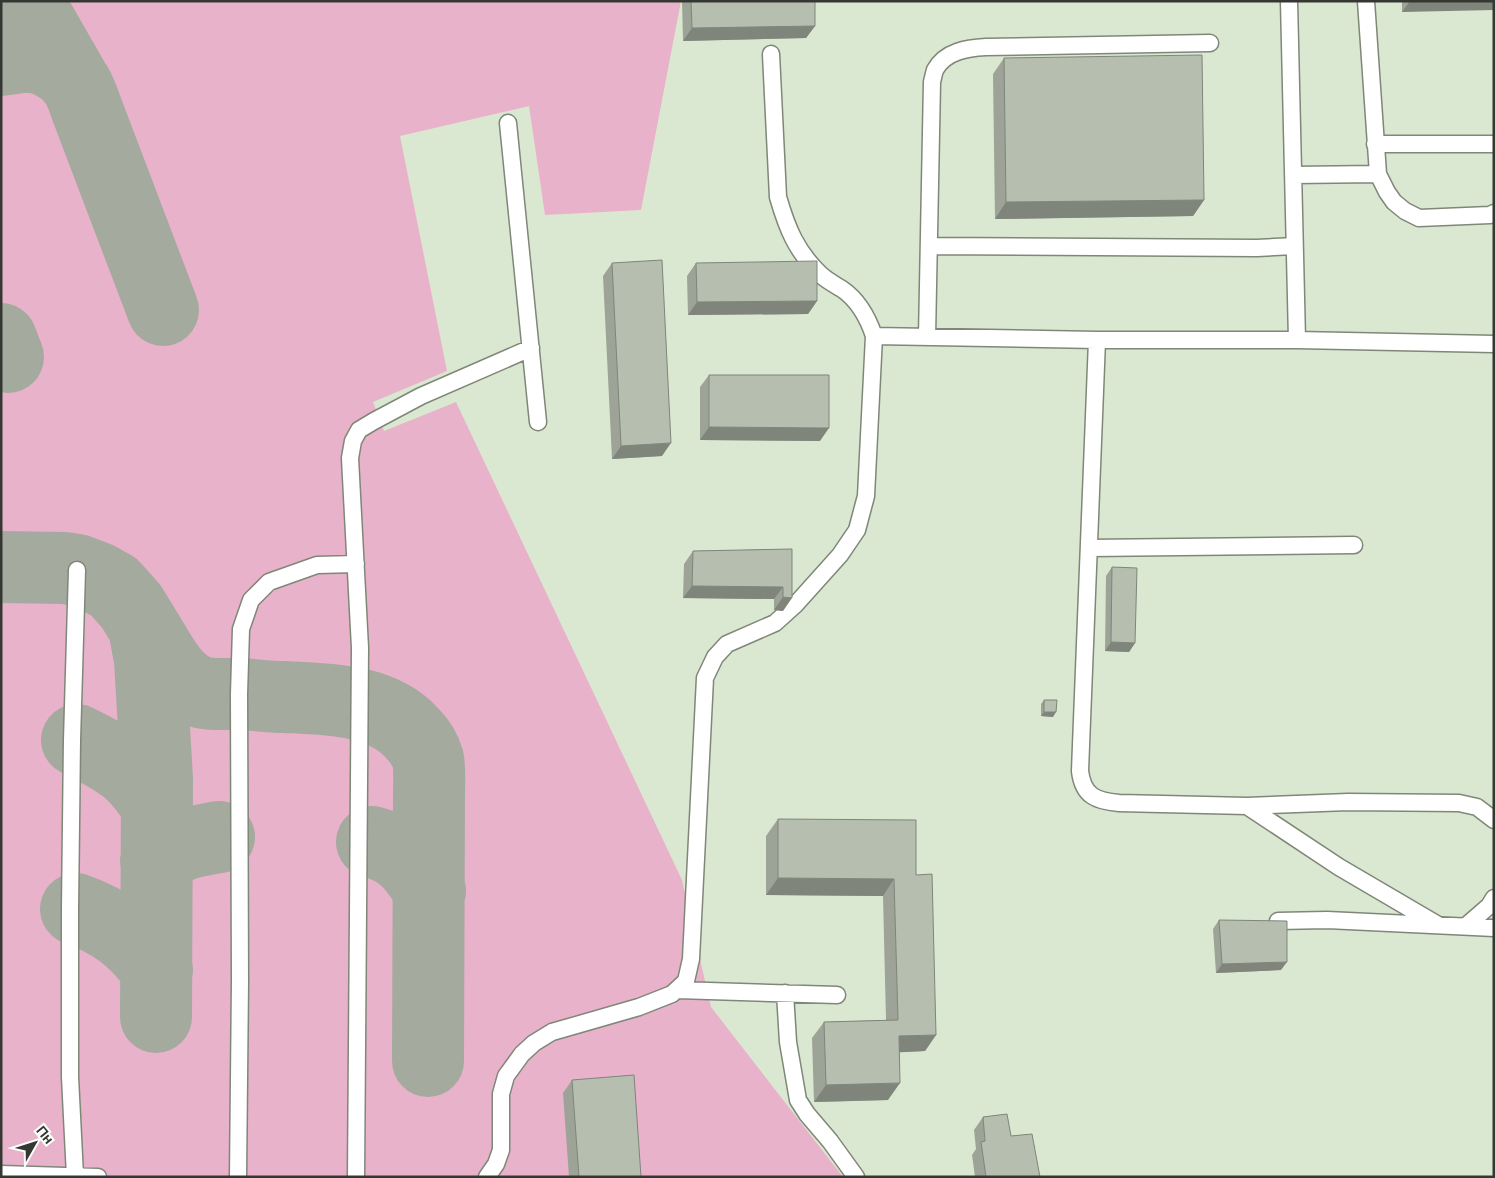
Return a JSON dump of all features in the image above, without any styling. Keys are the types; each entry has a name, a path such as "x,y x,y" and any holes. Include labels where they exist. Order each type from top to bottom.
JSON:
{"lane":[{"path":"1289,1 1297,340"},
{"path":"1366,1 1378,174 1387,192 1394,202 1405,211 1419,218 1490,215 1494,213"},
{"path":"927,336 932,82 936,69 943,61 953,53 966,48 1210,43"},
{"path":"487,1177 496,1164 501,1150 501,1094 506,1076 522,1054 534,1043 552,1032 639,1008 665,998 686,981 691,959 705,678 715,656 727,644 775,623 796,604 840,554 857,530 866,496 874,336 868,318 858,304 843,290 828,281 803,256 793,240 783,216 778,197 771,54"},
{"path":"508,123 538,422"},
{"path":"1375,144 1494,144"},
{"path":"1293,176 1378,174"},
{"path":"928,246 1257,248 1294,246"},
{"path":"874,336 1494,344"},
{"path":"1097,340 1080,771 1081,782 1084,788 1097,799 1108,802 1246,806 1348,802 1459,803 1477,807 1494,820"},
{"path":"356,1177 360,648 350,458 353,441 359,430 421,396 531,348"},
{"path":"1089,548 1354,545"},
{"path":"238,1177 240,981 239,694 241,629 251,600 269,582 317,565 356,564"},
{"path":"75,1176 70,1076 70,899 77,570"},
{"path":"1246,806 1339,867 1438,925"},
{"path":"1466,926 1489,906 1494,898"},
{"path":"1278,921 1327,920 1494,928"},
{"path":"677,990 837,995"},
{"path":"785,994 788,1042 798,1100 856,1177"},
{"path":"1,1174 98,1177"}],"shaded area":[{"path":"1,1 1494,1 1494,1177 1,1177"},
{"path":"1,1 681,1 641,210 545,215 529,106 400,136 447,371 373,402 384,431 456,402 682,880 711,1007 843,1177 1,1177"}],"building":[{"path":"691,1 815,1 815,26 692,28"},
{"path":"1202,55 1204,200 1006,202 1004,58"},
{"path":"662,260 671,443 621,446 612,263"},
{"path":"817,261 817,301 697,302 696,263"},
{"path":"709,375 829,375 829,428 709,427"},
{"path":"792,549 792,598 783,597 783,587 692,586 693,551"},
{"path":"1112,567 1137,568 1135,643 1111,642"},
{"path":"1044,700 1057,700 1056,712 1044,712"},
{"path":"778,819 916,820 916,875 932,874 936,1035 899,1036 900,1083 826,1085 824,1022 898,1020 894,879 778,878"},
{"path":"1219,920 1287,921 1287,962 1222,964"},
{"path":"634,1075 641,1177 579,1177 572,1080"},
{"path":"1007,1114 1011,1136 1032,1134 1040,1177 986,1177 981,1142 985,1141 983,1117"}],"taxiway":[{"path":"28,1 75,83"},
{"path":"1,60 25,57 39,58 52,63 73,79 82,97 163,310"},
{"path":"1,339 8,357"},
{"path":"1,567 65,568 77,570 98,578 114,587 131,606 144,627 150,660 157,779 156,1017"},
{"path":"144,627 177,677 193,689 211,694 335,700 369,707 385,713 400,722 422,745 428,759 429,771 428,1061"},
{"path":"77,740 119,763 138,780 156,803"},
{"path":"156,861 178,847 219,837"},
{"path":"372,842 383,845 399,854 412,866 430,891"},
{"path":"76,909 101,920 122,933 140,949 157,970"}]}
